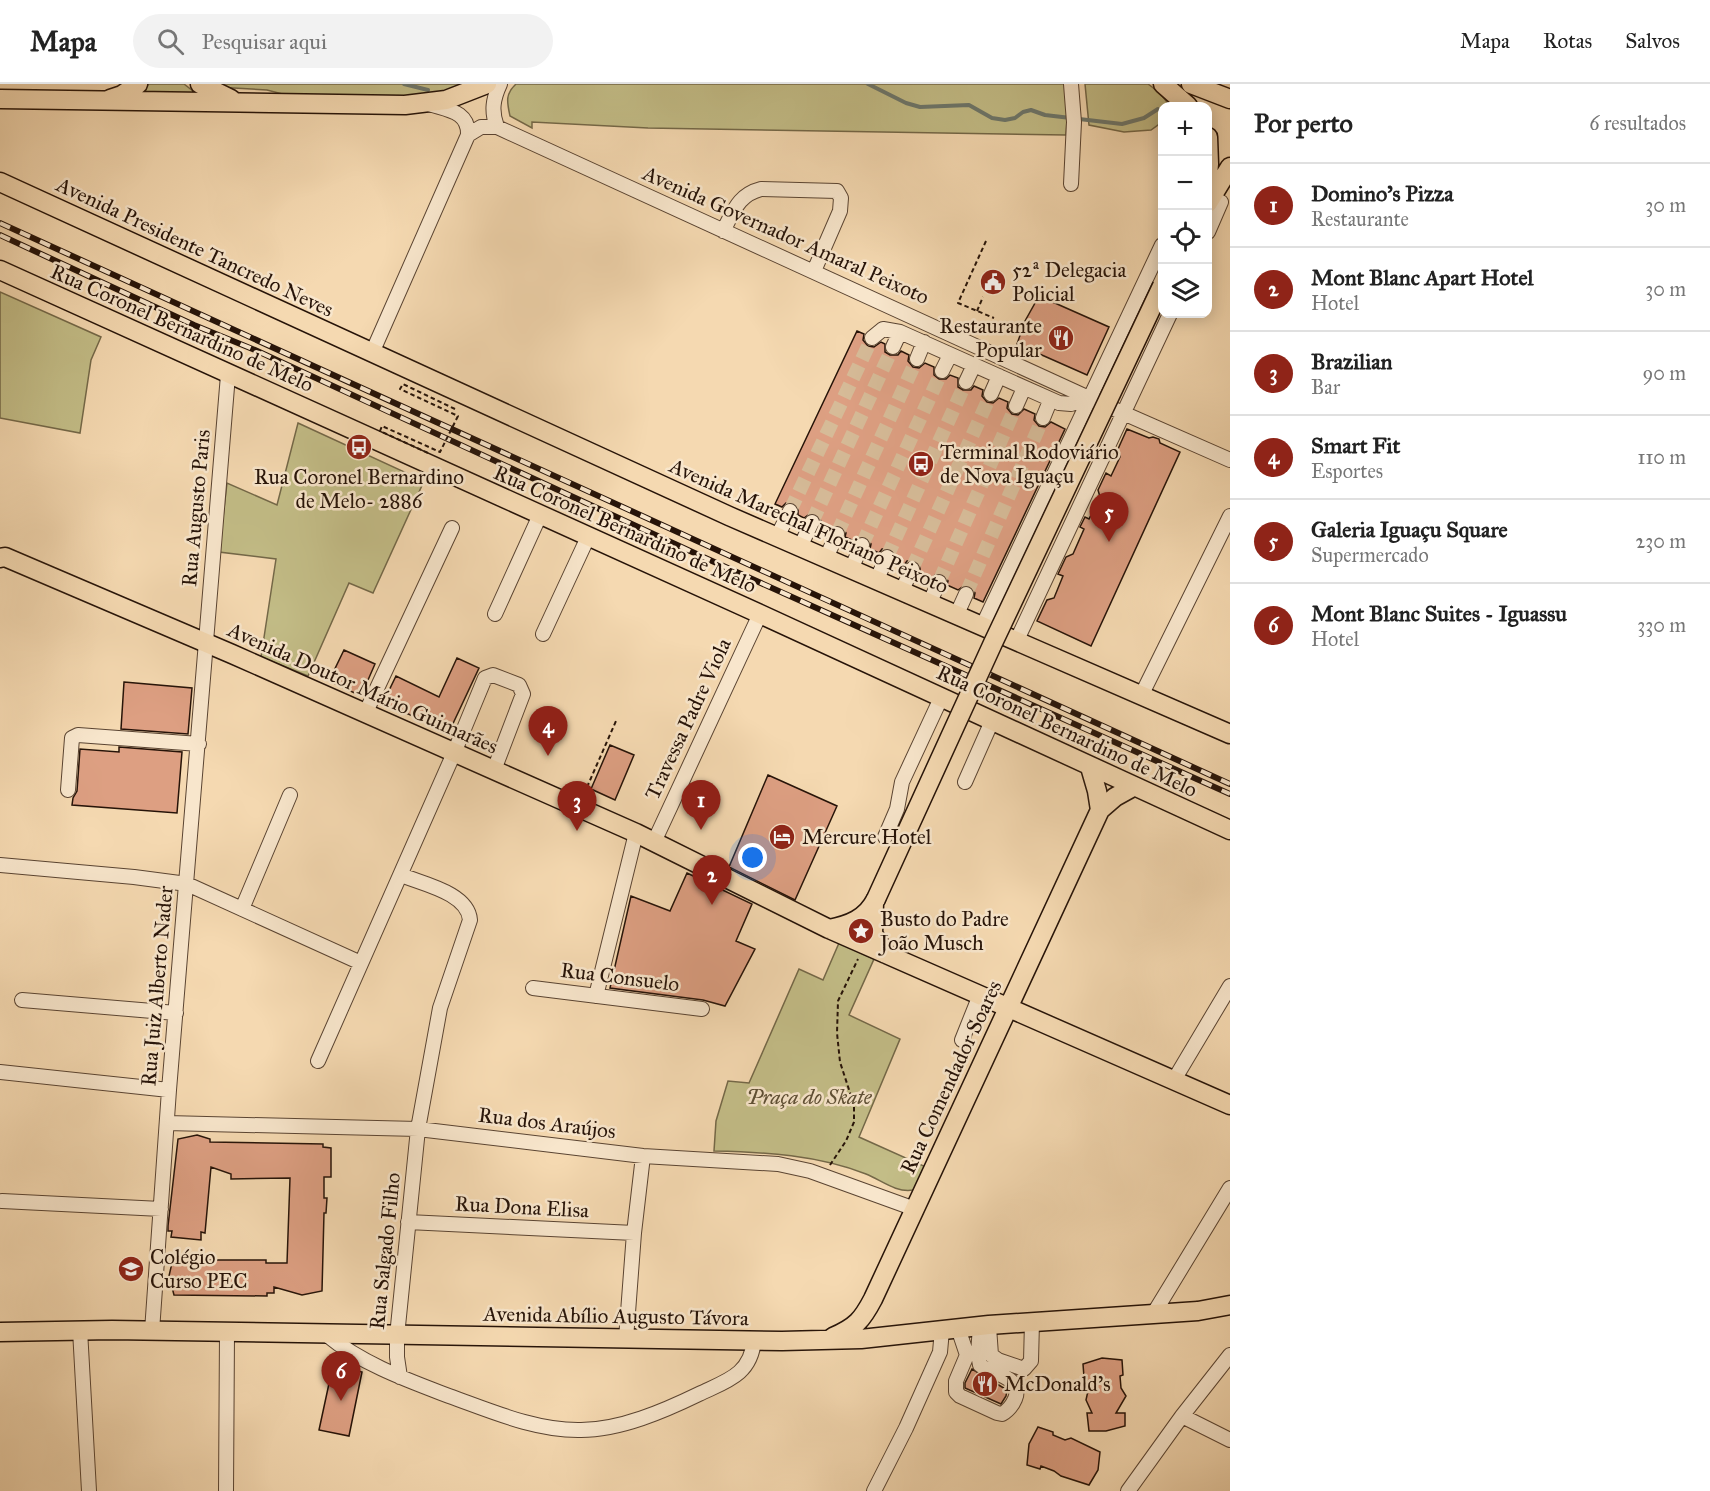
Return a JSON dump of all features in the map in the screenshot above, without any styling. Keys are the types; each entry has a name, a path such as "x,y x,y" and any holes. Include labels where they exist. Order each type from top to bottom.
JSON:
{"main road":[{"path":"106,100 138,84"},
{"path":"200,84 238,102"},
{"path":"0,99 427,104 461,96 488,84"},
{"path":"1163,84 1183,102"},
{"path":"1191,84 1230,99"},
{"path":"1214,203 1216,162"},
{"name":"Avenida Presidente Tancredo Neves","path":"0,182 372,353"},
{"name":"Rua Coronel Bernardino de Melo","path":"0,270 760,614 1230,830"},
{"path":"828,929 856,921 875,901 998,632 1158,294"},
{"name":"Avenida Marechal Floriano Peixoto","path":"372,353 777,537 1230,734"},
{"name":"Avenida Doutor Mário Guimarães","path":"2,556 578,807 636,833 828,929 1230,1105"},
{"path":"1090,767 1100,810"},
{"name":"Rua Comendador Soares","path":"820,1340 853,1327 862,1319 1100,810 1115,797 1133,787"},
{"path":"875,901 873,934 886,954"},
{"path":"873,1299 876,1320 887,1330 899,1334"},
{"name":"Avenida Abílio Augusto Távora","path":"0,1332 80,1330 626,1339 861,1340 984,1326 1198,1311 1230,1305"}],"street":[{"path":"468,135 481,127 497,127 493,116 493,103 500,84"},
{"path":"1071,84 1073,115 1071,183"},
{"path":"372,353 468,135 467,124 461,115 427,104"},
{"name":"Avenida Governador Amaral Peixoto","path":"497,127 1089,398 1230,460"},
{"path":"723,231 740,201 750,192 762,189 837,191 842,198 840,211 814,271"},
{"path":"982,627 1158,253"},
{"path":"1016,642 1168,318"},
{"path":"878,334 900,332 1050,400 1071,404 1089,398"},
{"path":"893,347 900,332"},
{"path":"917,358 924,342"},
{"path":"942,371 950,355"},
{"path":"966,382 974,365"},
{"name":"Rua Augusto Paris","path":"207,644 210,582 228,375"},
{"path":"991,393 999,376"},
{"path":"1016,406 1024,388"},
{"path":"1043,418 1050,400"},
{"path":"777,537 790,511"},
{"path":"495,614 540,515"},
{"path":"1141,696 1230,516"},
{"path":"800,547 812,522"},
{"path":"365,714 452,528"},
{"path":"826,558 837,534"},
{"path":"543,634 588,537"},
{"path":"851,569 862,545"},
{"path":"876,580 886,557"},
{"path":"901,592 912,569"},
{"path":"929,604 939,582"},
{"path":"956,616 966,594"},
{"name":"Travessa Padre Viola","path":"654,842 760,614"},
{"name":"Rua Juiz Alberto Nader","path":"152,1331 169,1090 207,644"},
{"path":"318,1061 485,678 493,675 519,685 523,694 494,770"},
{"path":"885,837 897,809 902,782 941,698"},
{"path":"965,782 992,721"},
{"path":"68,790 72,738 78,735 199,744"},
{"path":"242,909 290,795"},
{"path":"596,996 636,833"},
{"path":"0,865 187,884 361,963"},
{"name":"Rua Salgado Filho","path":"400,1377 397,1336 418,1129 440,1008 470,920 467,909 457,898 401,875"},
{"path":"1174,1080 1230,986"},
{"name":"Rua Consuelo","path":"533,988 702,1009"},
{"path":"962,1040 980,995"},
{"path":"22,1000 176,1013"},
{"path":"0,1072 169,1090"},
{"name":"Rua dos Araújos","path":"167,1123 418,1129 643,1156 778,1164 824,1175 915,1209"},
{"path":"626,1339 634,1233 643,1156"},
{"path":"1154,1313 1230,1188"},
{"path":"2,1201 161,1209"},
{"name":"Rua Dona Elisa","path":"408,1222 634,1233"},
{"path":"984,1326 991,1355 998,1360 1024,1369 1031,1361 1032,1322"},
{"path":"950,1329 966,1355 956,1381 956,1392 960,1396 1002,1414 1011,1407 1017,1395 1016,1386 1006,1377 980,1365 978,1354 984,1326"},
{"path":"874,1491 906,1428 950,1329"},
{"path":"80,1330 89,1491"},
{"path":"226,1491 227,1333"},
{"path":"327,1335 341,1347 400,1377 520,1421 562,1429 595,1429 668,1409 735,1376 751,1359 753,1340"},
{"path":"1128,1491 1230,1355"},
{"path":"1182,1416 1230,1440"}],"path":[{"path":"986,241 958,303 994,318"},
{"path":"976,311 983,297"},
{"path":"428,453 380,431 382,426 440,452 458,416 400,389 403,384 455,409"},
{"path":"578,807 616,721"},
{"path":"824,1175 846,1142 854,1122 854,1105 840,1062 837,1033 838,1000 865,945"}],"green space":[{"path":"149,84 184,84 198,95 137,94"},
{"path":"211,84 471,84 413,101 294,97 267,90 216,87"},
{"path":"516,84 1066,84 1068,104 1066,135 648,128 532,122 532,128 510,116 508,98"},
{"path":"1085,84 1148,84 1167,102 1158,102 1158,125 1151,130 1124,132 1089,125"},
{"path":"0,292 101,337 91,360 80,433 0,418"},
{"path":"298,423 424,481 373,593 349,583 308,676 261,657 276,559 219,552 227,483 277,505"},
{"name":"Praça do Skate","path":"839,943 874,959 849,1015 900,1039 859,1137 926,1167 913,1190 901,1190 866,1174 810,1159 753,1152 714,1151 716,1121 728,1081 749,1083 799,969 823,980"}],"building":[{"name":"Restaurante Popular","path":"1039,296 1109,327 1087,375 1017,344 1025,321"},
{"name":"Terminal Rodoviário de Nova Iguaçu","path":"857,331 864,334 863,340 868,346 874,347 881,342 885,344 885,352 890,355 898,355 901,351 909,355 908,361 913,367 919,368 925,363 934,367 934,375 939,379 946,379 950,375 958,378 958,387 963,390 971,390 974,386 983,390 982,396 987,402 993,403 999,398 1008,402 1007,408 1012,414 1018,415 1024,409 1035,414 1034,420 1039,426 1045,427 1051,422 1065,429 983,602 974,598 975,593 970,586 965,585 958,590 947,585 948,581 943,574 938,573 931,578 920,573 920,564 915,561 907,561 904,565 895,561 895,552 890,549 882,549 879,553 870,549 871,544 866,537 861,536 854,541 845,537 846,533 841,526 836,525 829,530 820,526 821,521 816,514 811,513 804,518 798,515 798,507 793,503 786,503 782,507 775,504"},
{"path":"1127,429 1149,438 1159,439 1160,443 1180,452 1091,646 1037,621 1047,600 1054,598 1063,576 1058,574 1066,557 1073,554 1084,529 1080,527 1085,517 1089,519 1100,497 1098,490 1106,473 1111,476 1120,457 1118,449"},
{"path":"344,650 375,664 361,696 329,681"},
{"path":"457,658 479,668 449,732 383,703 396,676 439,697"},
{"path":"124,682 192,688 188,734 121,729"},
{"path":"610,745 634,755 615,800 591,789"},
{"path":"119,747 182,752 177,813 72,805 77,791 80,749 119,752"},
{"name":"Mercure Hotel","path":"768,775 837,806 795,900 729,867"},
{"path":"687,873 752,904 736,941 755,949 725,1006 703,1000 610,988 631,896 670,911"},
{"path":"197,1135 210,1139 210,1142 323,1144 323,1147 331,1148 331,1177 324,1177 324,1198 327,1198 326,1213 324,1213 322,1291 302,1295 274,1287 274,1293 267,1293 267,1296 174,1295 169,1276 175,1258 266,1260 266,1263 287,1263 290,1178 231,1179 231,1174 211,1167 205,1233 201,1232 201,1240 171,1237 172,1231 168,1231 168,1226 178,1139"},
{"path":"1102,1358 1122,1360 1121,1388 1126,1396 1116,1413 1125,1413 1125,1426 1106,1431 1089,1431 1087,1413 1092,1413 1086,1400 1087,1377 1084,1377 1083,1364"},
{"path":"333,1365 362,1372 349,1436 319,1430"},
{"name":"McDonald's","path":"972,1369 1007,1390 1001,1404 965,1388"},
{"path":"1038,1427 1053,1432 1053,1435 1065,1440 1071,1438 1100,1452 1098,1470 1089,1485 1061,1476 1041,1466 1040,1469 1027,1465 1029,1444"}],"waterway":[{"path":"404,84 428,90"},
{"path":"868,84 906,103 920,107 969,105 992,118 1005,120 1031,110 1045,115 1122,124 1144,118 1158,109"}],"tunnel":[{"path":"790,511 872,338"},
{"path":"812,522 893,347"},
{"path":"837,534 917,359"},
{"path":"862,545 942,371"},
{"path":"887,557 966,382"},
{"path":"912,569 991,394"},
{"path":"939,582 1016,406"},
{"path":"966,594 1043,418"}],"railway":[{"path":"0,223 1230,784"},
{"path":"0,235 701,556 1230,794"}],"place":[{"name":"52ª Delegacia Policial","path":"993,282"},
{"name":"Restaurante Popular","path":"1061,338"},
{"name":"Rua Coronel Bernardino de Melo- 2886","path":"359,447"},
{"name":"Terminal Rodoviário de Nova Iguaçu","path":"921,464"},
{"name":"Galeria Iguaçu Square","path":"1109,542"},
{"name":"Smart Fit","path":"548,756"},
{"name":"Domino's Pizza","path":"701,830"},
{"name":"Brazilian","path":"577,831"},
{"name":"Mercure Hotel","path":"782,837"},
{"name":"Mont Blanc Apart Hotel","path":"712,905"},
{"name":"Busto do Padre João Musch","path":"861,931"},
{"name":"Colégio Curso PEC","path":"131,1269"},
{"name":"McDonald's","path":"985,1384"},
{"name":"Mont Blanc Suites - Iguassu","path":"341,1401"}]}
